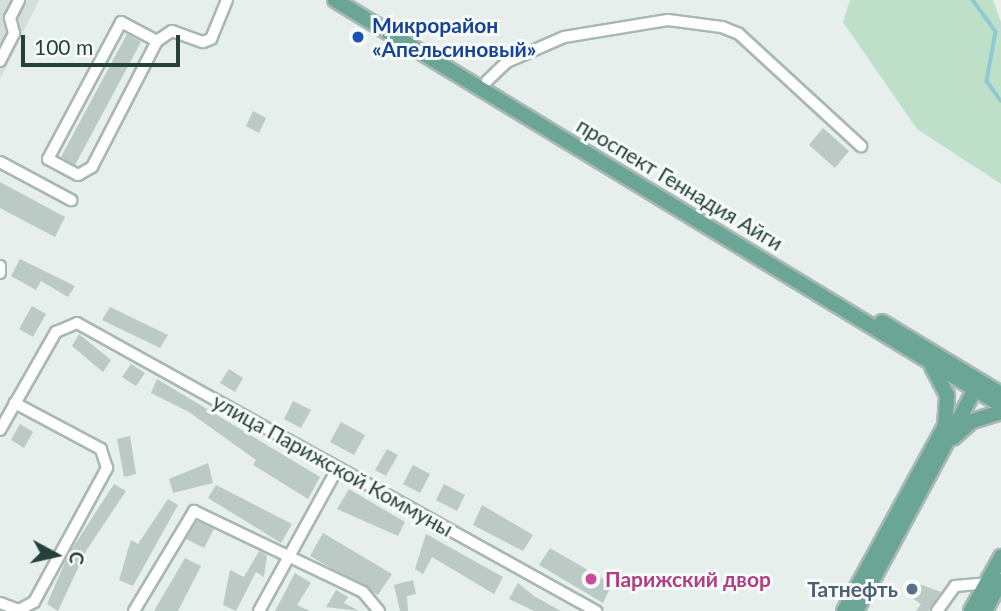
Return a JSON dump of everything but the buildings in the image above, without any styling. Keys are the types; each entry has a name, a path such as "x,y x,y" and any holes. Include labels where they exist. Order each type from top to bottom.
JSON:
{"main road":[{"name":"проспект Геннадия Айги","path":"335,0 929,363 977,386 1001,394"},
{"name":"проспект Геннадия Айги","path":"353,0 977,386 1001,405"},
{"path":"844,611 945,426 947,395 929,363"},
{"path":"856,611 952,439 977,386"},
{"path":"952,439 972,421 1001,412"},
{"path":"985,611 1001,557"},
{"path":"971,611 994,582"}],"street":[{"path":"0,61 14,33 9,18 19,0"},
{"path":"157,41 121,22 48,159 85,174 157,41 172,31 211,39 227,0"},
{"path":"487,81 508,62 564,37 668,20 722,27 739,34 862,146"},
{"path":"0,162 71,200"},
{"path":"0,266 0,273"},
{"name":"улица Парижской Коммуны","path":"15,403 56,332 69,322 596,611"},
{"path":"0,430 15,403 101,449 107,468 34,602 19,610 0,603"},
{"path":"260,611 337,469"},
{"path":"134,611 194,511 363,592 379,611"},
{"path":"937,611 955,586 994,582"}],"shaded area":[{"path":"0,0 39,0 0,79"}],"green space":[{"path":"850,0 993,0 1001,22 1001,184 917,129 843,22"}],"waterway":[{"path":"973,0 996,32 987,81 1001,101"}],"place":[{"name":"Микрорайон «Апельсиновый»","path":"358,37"},
{"name":"Парижский двор","path":"591,579"},
{"name":"Татнефть","path":"912,589"}]}
